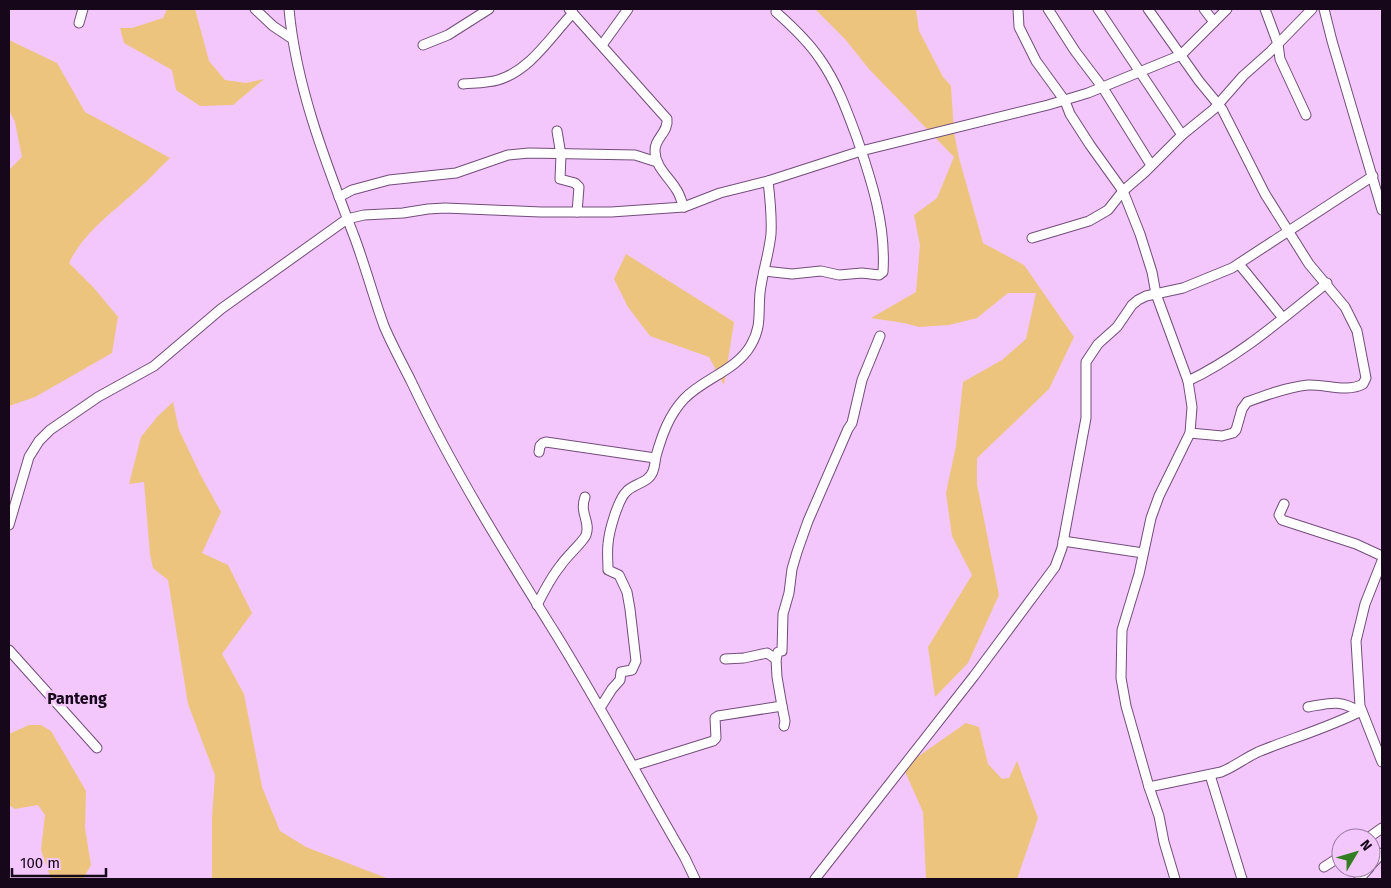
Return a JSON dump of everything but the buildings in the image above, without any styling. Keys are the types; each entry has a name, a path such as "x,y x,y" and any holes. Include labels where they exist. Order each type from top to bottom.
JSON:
{"street":[{"path":"79,23 83,9"},
{"path":"255,9 273,26 292,38"},
{"path":"289,9 292,38 300,77 326,163 384,326 438,438 600,708 695,879"},
{"path":"423,46 448,35 489,9"},
{"path":"602,45 628,9"},
{"path":"1018,9 1018,20 1025,41 1036,61 1064,101 1080,130 1123,191 1140,234 1152,272 1156,294 1188,381 1192,407 1190,433 1156,503 1151,518 1122,630 1120,678 1126,706 1159,816 1164,842 1175,879"},
{"path":"1048,9 1075,51 1103,88 1151,165"},
{"path":"1098,9 1182,135"},
{"path":"1148,9 1218,104 1265,194 1308,264 1340,299 1354,323 1366,378 1363,384 1352,387 1321,385 1296,387 1244,404 1238,427 1233,433 1222,436 1190,433"},
{"path":"1204,9 1214,22"},
{"path":"9,525 29,457 38,441 50,430 98,397 154,366 201,325 347,220 364,214 403,214 445,208 541,212 611,212 684,207 720,193 768,181 861,150 1064,101 1103,88 1181,55 1227,9"},
{"path":"1265,9 1278,44 1280,59 1306,115"},
{"path":"1032,238 1102,215 1123,191 1182,135 1201,121 1243,76 1312,9"},
{"path":"1324,9 1382,210"},
{"path":"464,84 496,80 508,76 521,68 547,44 571,11 667,119 668,126 654,148 657,162 676,187 684,207"},
{"path":"764,271 792,274 821,271 839,275 862,273 879,275 883,272 883,238 878,205 871,176 848,112 822,60 805,39 776,12"},
{"path":"557,131 561,154 560,179 575,183 579,187 577,212"},
{"path":"339,197 352,190 389,180 456,173 508,156 529,153 635,155 657,162"},
{"path":"815,879 1002,640 1052,571 1063,541 1086,418 1086,362 1090,354 1117,327 1132,305 1146,296 1175,290 1239,264 1373,176"},
{"path":"600,708 620,680 621,672 632,670 636,660 627,592 620,575 608,570 610,529 626,491 650,477 654,470 655,458 668,422 685,398 739,360 751,344 759,326 760,292 771,234 768,181"},
{"path":"1239,264 1283,318"},
{"path":"1188,381 1218,366 1327,283"},
{"path":"784,726 785,721 777,677 776,659 778,652 782,651 783,614 789,592 792,569 808,521 848,428 852,423 862,380 880,336"},
{"path":"539,452 540,446 546,442 655,458"},
{"path":"537,605 551,578 572,550 586,536 588,526 582,506 585,498"},
{"path":"1284,504 1279,515 1282,520 1356,544 1382,556"},
{"path":"1063,541 1143,553"},
{"path":"1382,561 1365,604 1356,641 1360,712 1382,762"},
{"path":"9,650 97,748"},
{"path":"725,659 744,658 767,653 776,659"},
{"path":"1308,707 1334,702 1346,705 1360,712"},
{"path":"633,766 713,741 716,738 714,722 718,716 782,706"},
{"path":"1149,787 1210,775 1230,768 1258,752 1315,732 1360,712"},
{"path":"1210,775 1242,879"},
{"path":"1324,867 1331,862"}],"shaded area":[{"path":"167,9 195,9 209,61 225,80 246,83 264,79 233,105 200,106 176,90 172,70 124,43 120,28 132,28 163,18"},
{"path":"815,9 916,9 919,31 943,77 951,86 954,132 959,158 983,243 1024,265 1074,337 1049,389 977,458 977,484 999,595 968,663 935,697 928,647 972,575 952,536 946,493 956,446 963,382 1002,360 1026,339 1036,293 1008,293 977,318 949,325 919,327 871,318 916,292 920,245 914,215 937,198 954,157 869,69 845,39"},
{"path":"9,40 57,63 85,112 170,158 90,233 69,263 94,288 118,317 112,353 35,397 9,406 9,170 22,157 15,122 9,110"},
{"path":"626,254 734,322 724,385 709,357 650,336 628,307 614,279"},
{"path":"173,402 179,430 221,512 202,553 228,565 252,613 222,654 244,694 262,787 280,831 306,847 389,879 212,879 212,818 215,775 188,704 168,580 153,568 150,554 144,482 129,484 141,437 157,417"},
{"path":"966,723 979,727 988,764 1002,779 1009,778 1017,761 1038,818 1017,879 926,879 923,812 903,767"},
{"path":"29,725 41,725 51,731 86,791 85,828 91,865 83,879 51,879 41,850 45,815 38,805 15,809 9,805 9,734"}],"district":[{"name":"Panteng","path":"77,698"}]}
